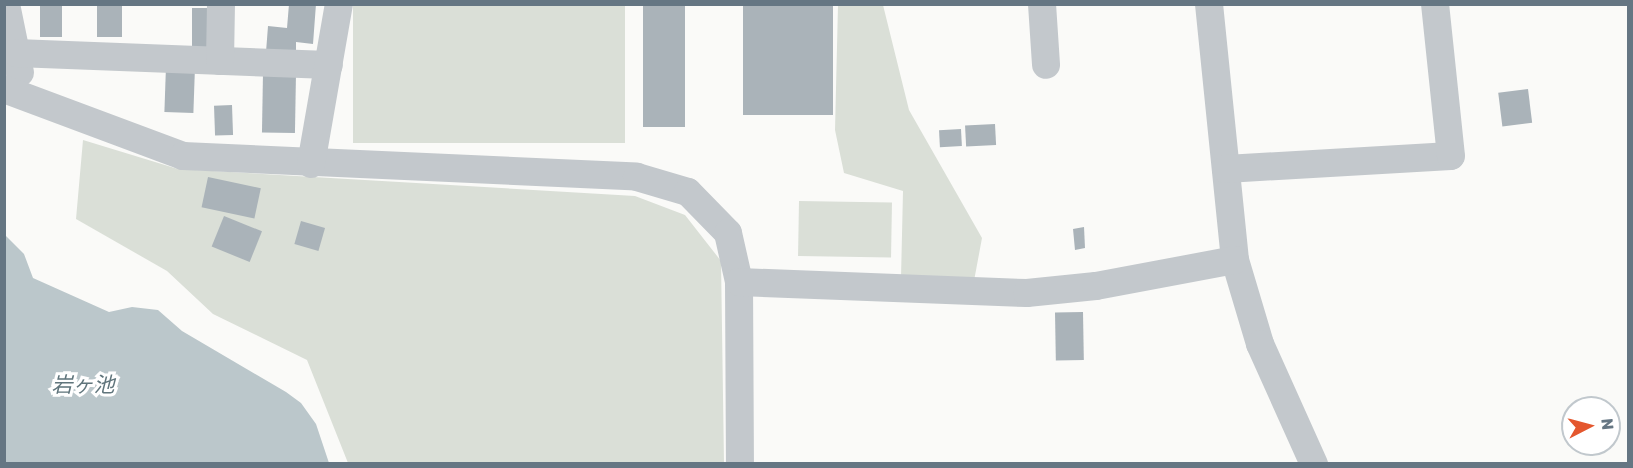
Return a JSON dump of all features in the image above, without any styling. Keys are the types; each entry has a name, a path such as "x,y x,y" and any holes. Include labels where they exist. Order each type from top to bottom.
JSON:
{"street":[{"path":"6,4 16,53 15,94 183,156 311,164 637,177 688,192 728,232 739,282 740,464"},
{"path":"220,61 221,4"},
{"path":"311,164 339,4"},
{"path":"1042,4 1046,65"},
{"path":"1209,4 1235,260 1260,344 1314,464"},
{"path":"1226,169 1451,156 1435,4"},
{"path":"16,53 329,65"},
{"path":"739,282 1027,293 1096,286 1235,260"}],"shaded area":[{"path":"353,5 625,5 625,143 353,143"},
{"path":"838,5 883,5 909,110 982,238 974,281 901,278 903,191 844,173 835,130"},
{"path":"83,140 178,169 635,196 685,215 721,261 724,463 348,463 307,360 213,314 167,271 76,219"},
{"path":"799,201 892,203 891,258 798,256"}],"water":[{"name":"岩ヶ池","path":"5,235 24,254 33,278 109,312 132,307 158,310 182,331 286,392 301,403 316,424 329,463 5,463"}],"building":[{"path":"40,4 62,4 62,37 40,37"},
{"path":"97,4 122,4 122,37 97,37"},
{"path":"289,4 316,4 313,44 296,42 296,53 266,52 268,26 287,28"},
{"path":"643,4 685,4 685,127 643,127"},
{"path":"743,4 833,4 833,115 743,115"},
{"path":"192,8 210,8 210,49 192,49"},
{"path":"166,66 195,67 193,113 164,112"},
{"path":"263,72 296,73 295,133 262,132"},
{"path":"1528,89 1532,123 1502,126 1498,93"},
{"path":"232,105 233,135 215,136 214,106"},
{"path":"995,124 996,145 966,147 965,126"},
{"path":"961,129 962,146 940,147 939,130"},
{"path":"208,177 261,188 254,219 202,207"},
{"path":"224,216 262,231 250,262 212,247"},
{"path":"301,221 325,228 318,251 294,244"},
{"path":"1084,227 1085,248 1075,250 1073,229"},
{"path":"1055,312 1083,312 1084,360 1056,360"}]}
